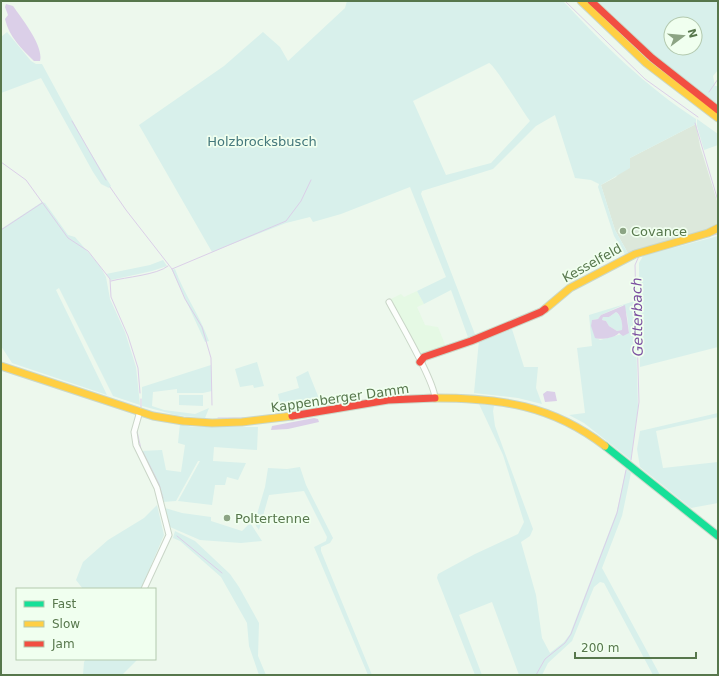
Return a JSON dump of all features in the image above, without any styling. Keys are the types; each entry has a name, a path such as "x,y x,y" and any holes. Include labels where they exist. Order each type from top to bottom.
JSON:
{"main road":[{"path":"581,1 615,35 658,73 718,118"},
{"path":"591,1 624,34 665,70 718,110"},
{"name":"Kesselfeld","path":"420,362 424,357 471,341 541,312 570,288 635,254 708,233 718,228"},
{"name":"Kappenberger Damm","path":"1,366 140,411 178,421 241,423 281,418 388,400 435,398 504,403 543,410 563,418 585,431 718,536"}],"street":[{"path":"389,302 434,391 435,398"},
{"path":"140,411 134,432 136,445 157,488 168,535 144,588"}],"shaded area":[{"path":"6,4 13,6 36,40 39,48 40,61 34,61 13,37 5,19 8,15 5,7"},
{"path":"696,124 700,146 718,204 718,226 711,230 629,255 615,230 601,185 616,177 630,158"},
{"path":"417,291 424,304 417,307 425,325 438,327 446,347 416,359 385,302 401,294 404,297"},
{"path":"625,305 629,333 623,336 619,333 607,338 595,338 591,326 592,320 598,319 601,315","holes":["616,312 621,320 622,328 622,330 617,331 609,326 606,321 602,320 603,317 609,317"]},
{"path":"547,391 555,392 557,401 545,402 543,394"},
{"path":"314,418 318,419 319,422 288,429 271,430 272,426"}],"green space":[{"name":"Holzbrocksbusch","path":"347,1 563,1 642,79 696,119 696,124 630,158 630,168 601,185 615,230 629,255 626,256 614,236 598,187 599,184 591,180 575,178 555,115 536,126 493,169 422,191 421,194 476,337 469,340 451,290 424,304 417,291 446,277 410,187 341,214 313,222 310,217 286,223 212,252 139,125 224,66 263,32 280,47 288,61 345,8","holes":["489,63 530,121 491,163 446,175 413,101"]},
{"path":"598,1 718,1 718,70 713,76 715,86 718,86 718,104 656,56"},
{"path":"7,32 31,61 36,64 42,64 87,147 111,186 109,188 101,184 93,172 41,78 1,93 1,37"},
{"path":"697,119 718,134 718,145 704,150 697,126"},
{"path":"42,202 45,203 68,235 75,237 100,266 106,277 110,299 125,332 136,367 140,405 113,396 59,288 56,290 107,395 12,363 1,346 1,229"},
{"path":"718,236 718,347 640,367 639,263 643,256"},
{"path":"163,260 167,266 152,271 111,280 106,274 150,265"},
{"path":"175,269 209,341 205,342 172,270"},
{"path":"635,301 638,407 631,460 584,423 569,415 585,413 577,348 592,346 589,315","holes":["623,305 627,315 629,332 600,340 597,338 592,320 598,319 601,315"]},
{"path":"616,312 619,315 623,325 623,330 617,331 609,326 606,321 602,320 603,317 609,317"},
{"path":"511,326 524,367 538,367 536,388 542,404 518,398 474,393 479,340"},
{"path":"257,362 264,386 254,388 253,385 240,387 235,369"},
{"path":"211,365 212,391 203,393 177,393 177,389 153,392 152,406 164,410 195,414 209,408 205,418 176,415 142,406 142,387"},
{"path":"308,371 322,406 282,413 278,394 299,388 296,377"},
{"path":"179,395 203,395 203,406 179,405"},
{"path":"479,404 494,406 493,411 495,426 533,529 530,536 521,542 536,595 542,638 550,653 564,642 570,634 617,511 626,469 631,473 622,516 602,568 660,675 653,675 604,583 600,582 594,587 572,641 548,663 542,675 519,675 492,602 459,615 482,675 475,675 437,578 438,574 475,554 518,534 524,522 503,455"},
{"path":"718,413 718,417 656,431 663,468 718,462 718,503 691,508 640,467 637,449 640,431"},
{"path":"180,424 192,427 258,427 257,450 214,447 213,461 246,463 238,480 227,477 225,485 215,485 212,505 178,501 200,461 198,461 176,501 163,502 158,484 140,451 162,450 166,470 181,472 185,445 178,443"},
{"path":"300,467 306,485 333,538 330,543 321,547 321,551 372,675 368,675 314,547 326,541 327,537 304,491 269,495 259,530 256,526 255,521 265,487 268,468 287,469"},
{"path":"157,505 164,535 141,588 82,588 76,580 83,562 108,540 144,518"},
{"path":"165,508 182,513 211,517 211,521 242,531 251,524 262,541 241,543 200,540 170,527"},
{"path":"175,531 195,541 230,574 239,587 259,623 258,656 266,675 259,675 249,646 247,623 221,577 180,541 173,538"},
{"path":"85,660 137,660 122,675 83,675"}],"waterway":[{"path":"565,1 645,79 698,117"},
{"name":"Getterbach","path":"709,92 718,79"},
{"path":"72,121 106,180"},
{"name":"Getterbach","path":"695,123 718,201"},
{"path":"1,162 26,180 68,238 88,251 110,279 111,297 128,336 138,368 140,393"},
{"path":"172,269 286,221 301,201 311,180"},
{"path":"110,187 172,269 185,299 202,327 211,358 212,405"},
{"path":"1,230 42,203"},
{"name":"Getterbach","path":"709,236 718,234"},
{"name":"Getterbach","path":"631,460 639,402 635,265 639,256"},
{"path":"111,281 157,272 168,266"},
{"path":"141,399 141,407"},
{"path":"265,416 296,411"},
{"path":"218,418 250,418"},
{"path":"137,431 141,449"},
{"path":"143,452 159,484 163,498"},
{"name":"Getterbach","path":"536,675 545,659 565,643 571,634 617,513 626,470"},
{"path":"165,510 168,523"},
{"path":"177,536 222,573"}],"traffic: fast":[{"path":"605,446 718,536"}],"traffic: slow":[{"path":"581,1 646,63 718,118"},
{"path":"545,309 570,288 635,254 708,233 718,228"},
{"path":"1,366 153,416 183,421 212,423 242,422 292,416"},
{"path":"435,398 459,398 503,402 524,407 565,421 585,432 605,446"}],"traffic: jam":[{"path":"591,1 652,58 718,110"},
{"path":"420,362 424,357 471,341 545,309"},
{"path":"292,416 388,400 435,398"}],"place":[{"name":"Covance","path":"623,231"},
{"name":"Poltertenne","path":"227,518"}]}
